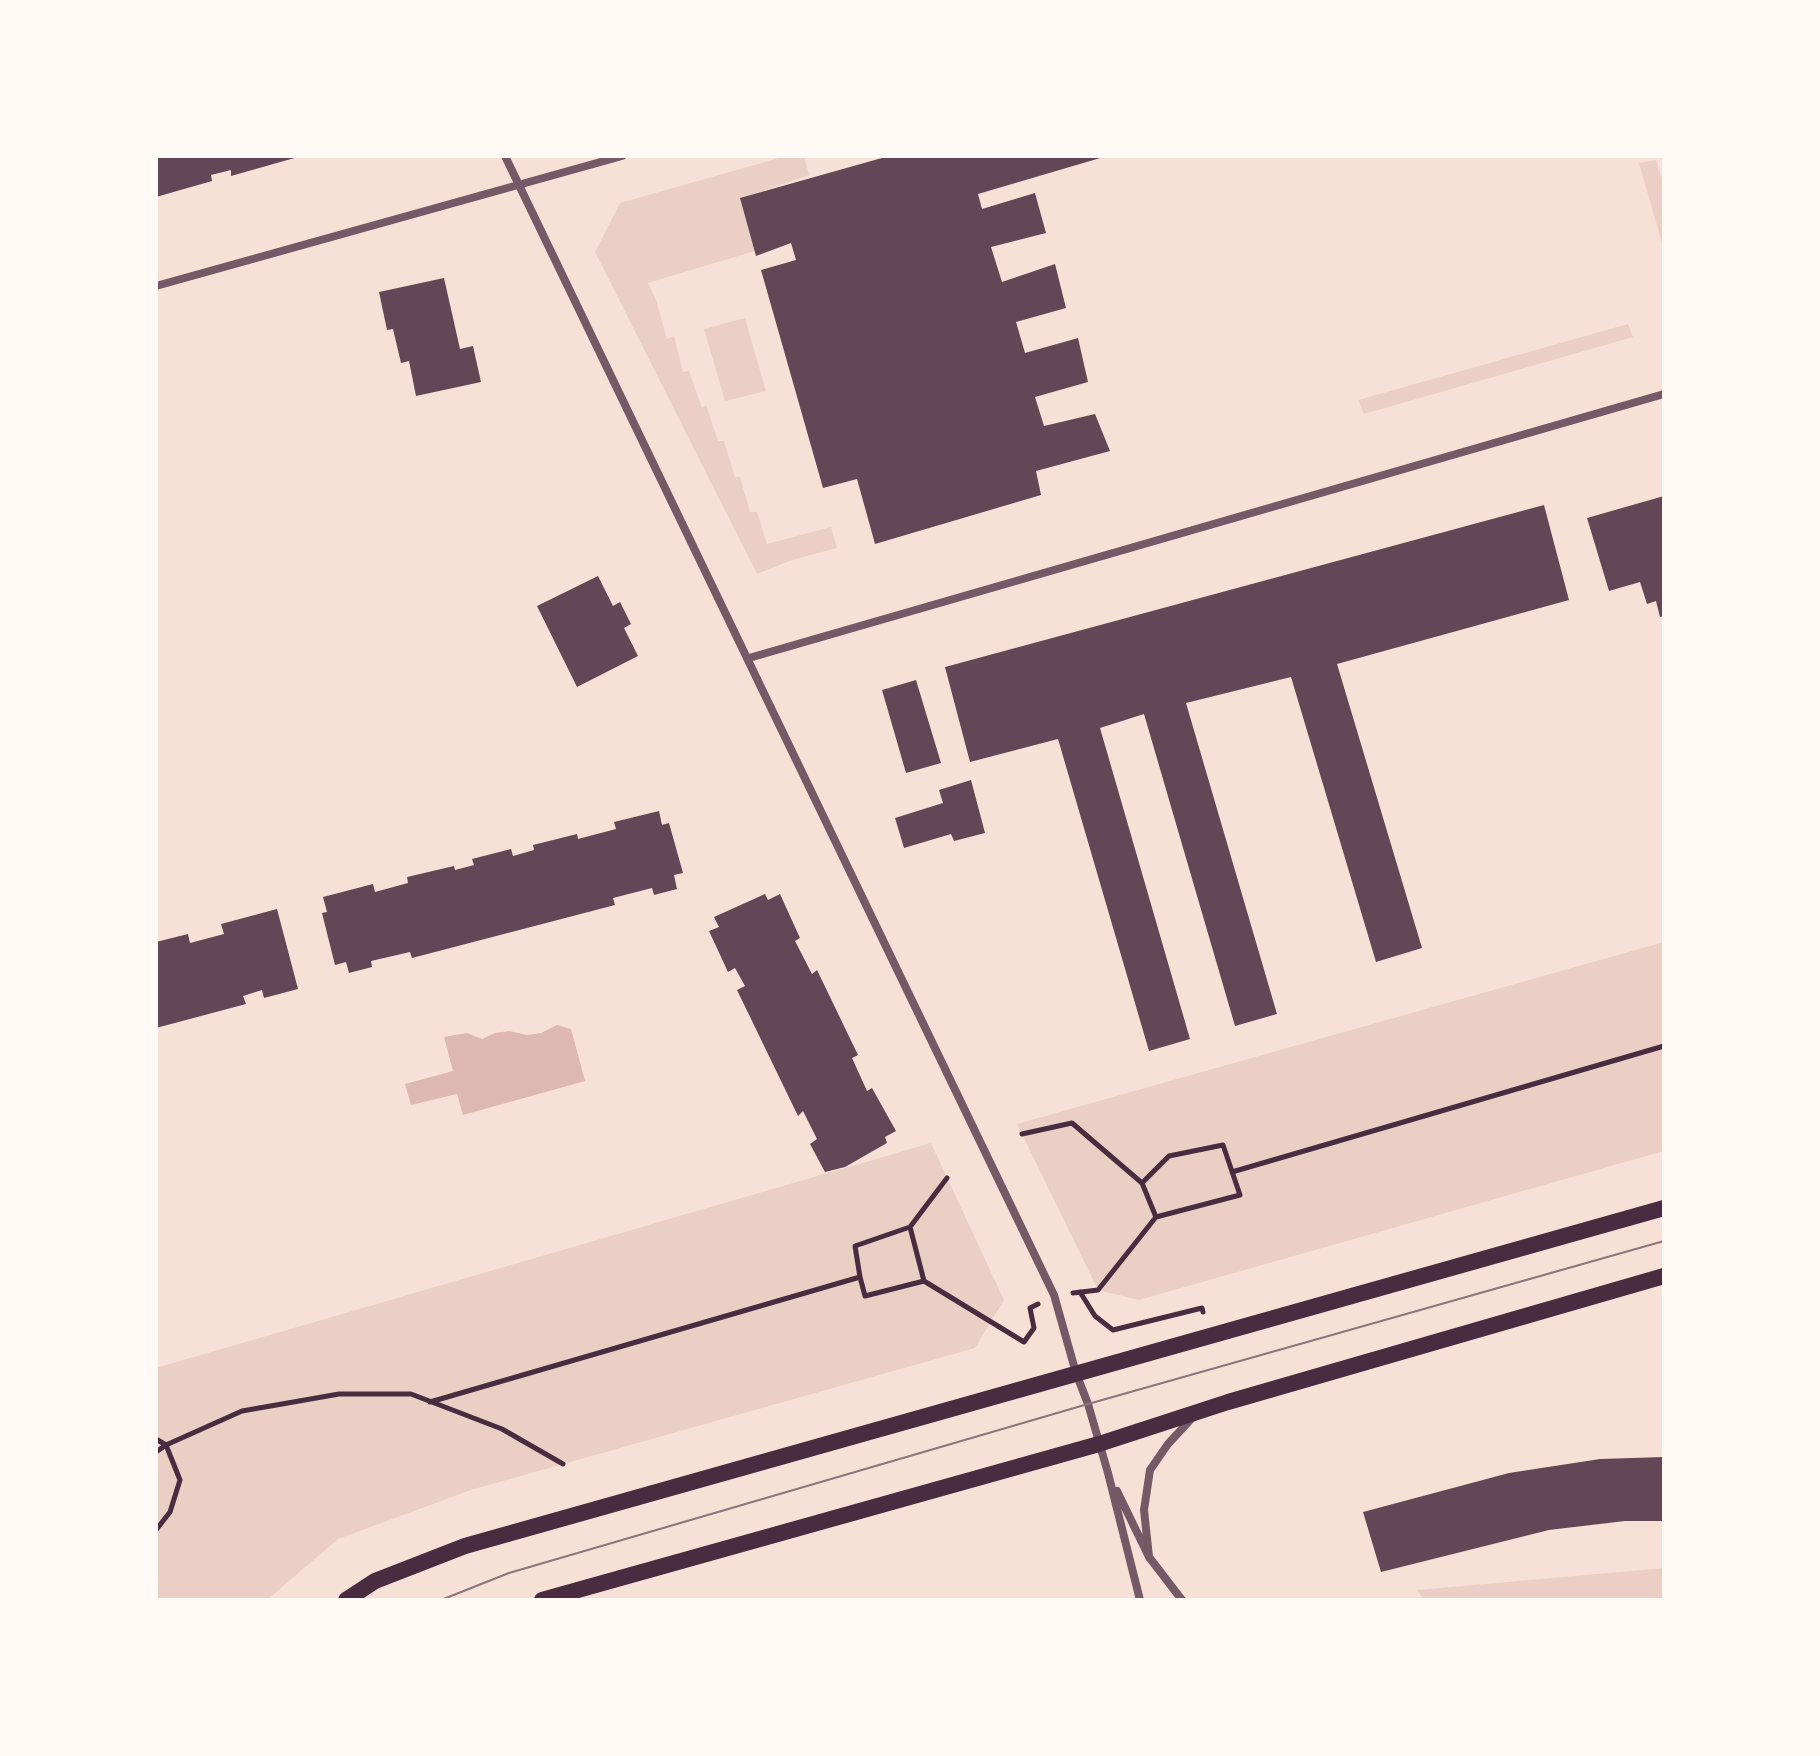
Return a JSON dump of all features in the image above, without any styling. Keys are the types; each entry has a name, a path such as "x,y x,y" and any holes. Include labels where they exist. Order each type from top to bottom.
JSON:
{"main road":[{"path":"346,1600 375,1581 465,1546 1664,1208"},
{"path":"542,1600 1099,1444 1199,1410 1664,1276"}],"street":[{"path":"505,156 1054,1295 1108,1473 1140,1600"},
{"path":"156,286 622,156"},
{"path":"749,658 1664,394"},
{"path":"1149,1557 1144,1510 1150,1470 1168,1444 1199,1410"},
{"path":"1108,1473 1149,1557 1182,1600"}],"path":[{"path":"1232,1172 1664,1046"},
{"path":"1022,1134 1072,1123 1142,1183 1156,1217"},
{"path":"1098,1290 1156,1217 1240,1195 1223,1145 1169,1156 1142,1183"},
{"path":"924,1281 865,1296 855,1246 910,1227 947,1178"},
{"path":"910,1227 924,1281 1024,1342 1034,1328 1030,1308 1054,1295"},
{"path":"430,1402 860,1277"},
{"path":"1080,1292 1095,1316 1113,1330 1202,1308 1209,1335"},
{"path":"156,1452 242,1411 339,1394 411,1394 502,1429 563,1464"},
{"path":"156,1439 166,1445 180,1480 170,1512 156,1530"}],"shaded area":[{"path":"786,156 804,156 809,175 741,198 755,251 648,283 667,339 674,336 683,372 689,371 702,408 706,405 718,441 724,441 735,477 740,477 750,512 757,512 767,544 831,527 837,548 792,560 757,574 595,252 620,203"},
{"path":"1656,160 1664,186 1664,250 1639,163"},
{"path":"745,318 766,391 725,401 704,329"},
{"path":"1628,324 1633,337 1364,414 1358,400"},
{"path":"1664,942 1664,1151 1139,1300 1098,1290 1017,1124"},
{"path":"557,1025 571,1029 585,1081 463,1115 457,1094 411,1105 405,1084 453,1071 444,1037 467,1033 482,1039 509,1031 527,1035 541,1033"},
{"path":"931,1143 1004,1300 975,1348 471,1490 338,1539 267,1600 156,1600 156,1368"},
{"path":"1664,1568 1664,1600 1424,1600 1417,1590"}],"building":[{"path":"156,156 298,157 231,176 231,170 211,175 212,181 156,197"},
{"path":"889,156 1107,156 978,194 982,209 1035,193 1046,233 991,247 1002,282 1055,264 1066,308 1016,322 1025,353 1078,338 1088,382 1035,397 1044,426 1095,414 1110,451 1036,471 1041,495 875,544 857,479 823,488 761,270 796,260 791,243 756,256 740,198"},
{"path":"444,278 460,349 473,346 481,382 416,396 409,361 401,363 393,329 387,330 379,292"},
{"path":"1664,496 1664,616 1660,617 1656,601 1647,604 1640,582 1609,591 1587,518"},
{"path":"1544,505 1569,600 1337,664 1422,948 1376,962 1291,677 1186,703 1277,1014 1235,1026 1144,714 1100,728 1190,1039 1149,1051 1058,739 970,762 945,667"},
{"path":"598,576 613,606 620,602 631,624 624,628 638,656 577,687 537,606"},
{"path":"916,680 941,763 906,773 882,690"},
{"path":"971,780 985,833 954,841 951,834 904,848 895,818 943,803 939,790"},
{"path":"659,811 662,825 669,823 683,873 674,875 677,889 654,895 652,888 613,898 615,905 412,958 410,952 371,961 372,967 349,973 346,962 335,965 322,913 327,912 323,897 373,884 375,892 408,883 407,877 454,866 455,870 474,865 472,859 511,849 513,856 534,850 533,845 577,834 578,839 616,829 614,822"},
{"path":"765,894 768,900 780,894 800,938 795,941 812,974 817,970 858,1055 852,1058 867,1091 872,1088 896,1131 885,1137 887,1143 845,1167 825,1172 810,1144 817,1139 803,1111 798,1116 737,990 745,986 735,968 728,972 709,931 719,927 714,917"},
{"path":"277,909 298,989 264,998 262,990 243,996 246,1004 156,1028 156,942 188,934 190,943 224,934 221,924"},
{"path":"1664,1457 1664,1521 1625,1521 1549,1530 1381,1572 1363,1512 1509,1473 1600,1459"}],"tram line":[{"path":"441,1600 509,1573 1088,1404 1664,1241"}]}
